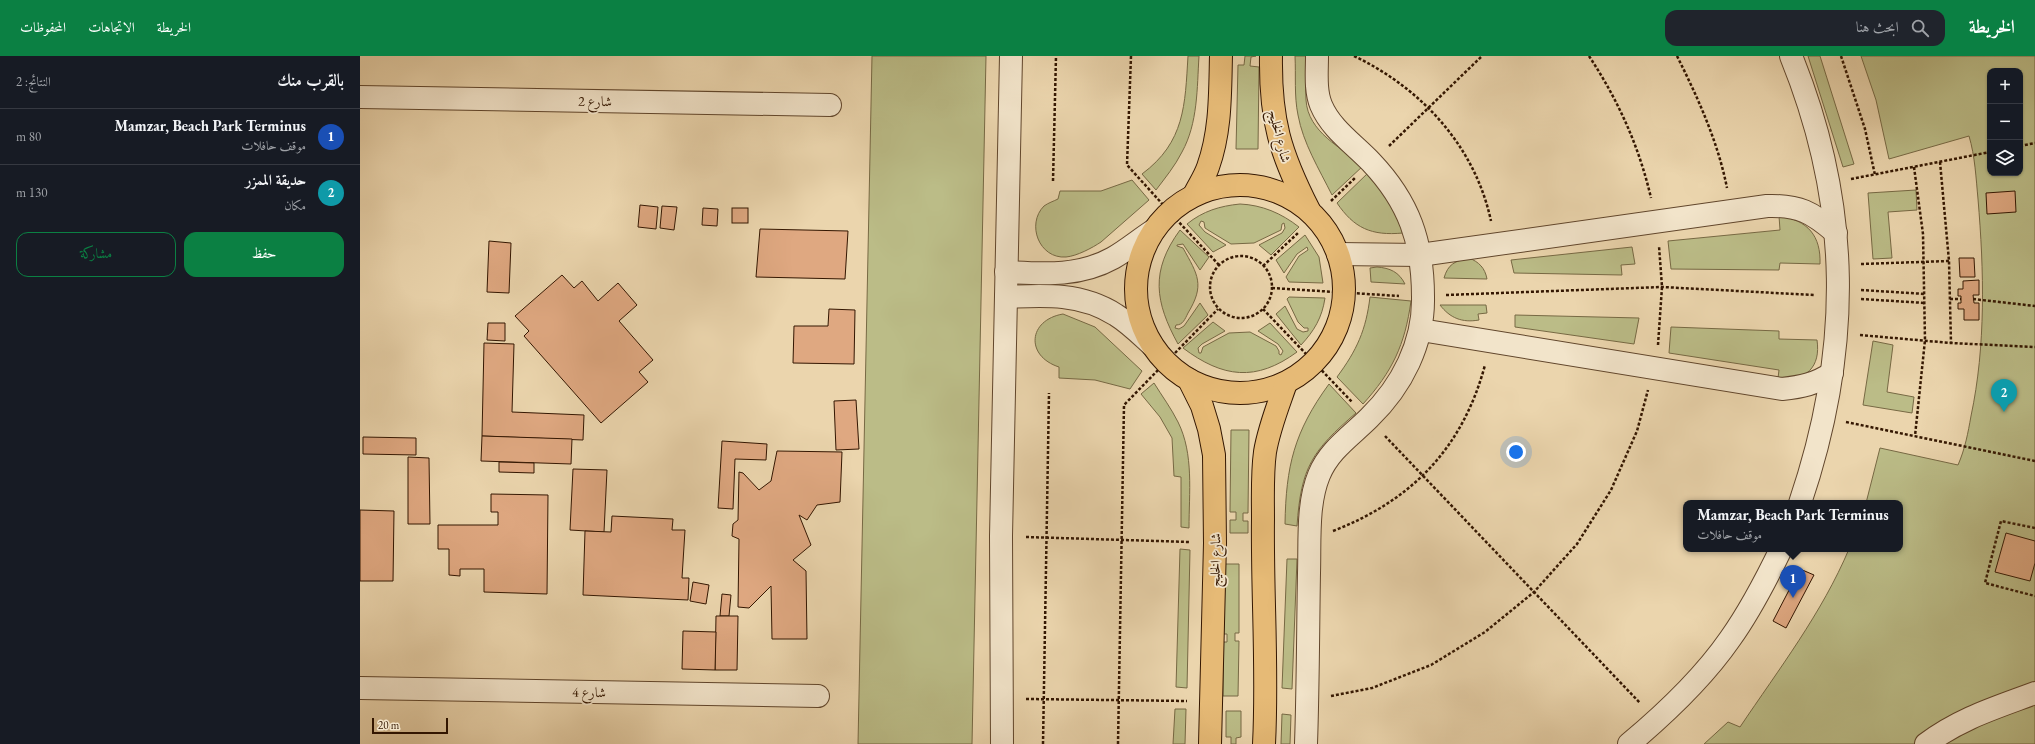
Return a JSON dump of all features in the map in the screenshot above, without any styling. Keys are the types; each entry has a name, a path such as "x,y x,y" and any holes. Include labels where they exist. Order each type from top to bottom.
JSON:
{"main road":[{"path":"1194,194 1208,168 1215,143 1219,118 1221,56"},
{"name":"شارع الخليج","path":"1271,56 1270,89 1280,145 1290,172 1310,211"},
{"path":"1242,184 1267,188 1290,197 1310,211 1329,234 1338,254 1344,274 1344,294 1340,320 1329,345 1315,363 1286,383 1262,391 1238,394 1213,390 1189,380 1166,362 1152,345 1142,323 1136,299 1136,281 1143,252 1154,230 1169,212 1194,194 1218,187 1242,184"},
{"name":"شارع الخليج","path":"1189,380 1202,406 1209,429 1214,455 1215,543 1210,744"},
{"path":"1264,744 1266,700 1262,544 1263,478 1270,429 1286,383"}],"street":[{"path":"1002,744 1001,536 1011,56"},
{"path":"1306,744 1312,494 1319,473 1331,454 1368,419 1385,400 1400,379 1412,355 1421,330 1423,297 1420,255 1408,213 1399,196 1372,162 1336,127 1320,104 1317,86 1317,56"},
{"path":"1791,56 1802,82 1817,134 1828,184 1836,233 1839,265 1837,333 1832,373 1824,417 1801,500"},
{"name":"شارع 2","path":"360,97 830,105"},
{"path":"1338,254 1420,255 1731,211 1785,205 1802,209 1819,218 1836,233"},
{"path":"1006,272 1051,274 1075,272 1114,258 1154,230"},
{"path":"1006,297 1048,295 1070,296 1094,304 1116,315 1152,345"},
{"path":"1421,330 1490,343 1604,359 1654,369 1782,389 1801,387 1814,383 1832,373"},
{"path":"1629,744 1657,721 1691,686 1730,639 1779,552"},
{"name":"شارع 4","path":"360,688 818,696"},
{"path":"1926,744 1946,728 2035,693"}],"path":[{"path":"1053,181 1056,56"},
{"path":"1131,56 1127,165 1219,265"},
{"path":"1354,56 1376,67 1404,86 1429,107 1454,137 1474,171 1485,199 1497,245"},
{"path":"1306,700 1372,688 1431,665 1485,632 1534,592 1577,544 1611,490 1637,431 1654,369 1660,335 1662,287 1656,222 1645,172 1628,125 1605,80 1589,56"},
{"path":"1677,56 1703,111 1715,144 1725,178 1731,211"},
{"path":"1841,56 1865,129 1875,175"},
{"path":"2023,145 2035,143"},
{"path":"1828,184 1987,153"},
{"path":"1940,162 1949,261 1951,343"},
{"path":"1914,167 1923,234 1925,294 1925,340 1915,436"},
{"path":"1236,256 1256,260 1268,273 1272,288 1268,303 1263,309 1255,315 1246,318 1236,318 1218,309 1212,298 1210,287 1211,279 1219,265 1227,259 1236,256"},
{"path":"1839,265 1949,261"},
{"path":"1272,288 1344,294 1423,297 1662,287 1821,295"},
{"path":"1886,293 1925,294"},
{"path":"1950,299 1961,299"},
{"path":"1973,299 2035,306"},
{"path":"1887,301 1925,303"},
{"path":"1118,744 1124,405 1218,309"},
{"path":"1263,309 1657,721"},
{"path":"1837,333 1951,343 2035,347"},
{"path":"1310,538 1359,521 1387,505 1424,476 1440,458 1462,426 1478,391 1490,343"},
{"path":"1043,744 1049,393"},
{"path":"1824,417 2035,461"},
{"path":"2035,528 2001,520 1985,583 2035,596"},
{"path":"1001,536 1215,543"},
{"path":"1002,698 1211,701"}],"green space":[{"path":"872,56 986,56 972,744 858,744"},
{"path":"1188,56 1199,56 1194,117 1187,141 1179,157 1156,190 1142,174 1156,162 1167,149 1175,136 1180,121 1186,91"},
{"path":"1245,56 1256,56 1251,57 1250,66 1259,67 1258,149 1236,149 1238,65 1244,65"},
{"path":"1295,56 1306,56 1306,100 1308,111 1313,121 1327,138 1364,165 1332,195 1312,156 1300,125 1296,100"},
{"path":"1808,56 1820,56 1854,164 1843,167"},
{"path":"1861,56 2035,56 2035,744 1704,744 1728,722 1740,727 1785,662 1813,618 1826,596 1848,552 1903,552 1903,500 1867,500 1880,448 1958,465 1969,429 1976,389 1982,308 1982,253 1980,226 1975,167 1969,136 1889,159 1876,100"},
{"path":"1369,172 1398,217 1403,233 1382,233 1364,228 1350,219 1337,203"},
{"path":"1132,180 1149,200 1101,242 1080,253 1066,257 1057,256 1042,246 1036,231 1036,222 1039,213 1044,206 1058,199 1060,191 1101,191"},
{"path":"1916,190 1917,210 1888,212 1892,258 1873,259 1868,193"},
{"path":"1240,204 1264,208 1278,214 1299,227 1271,255 1259,245 1282,233 1285,228 1284,223 1282,224 1281,230 1254,243 1231,244 1205,228 1204,222 1201,221 1199,225 1205,232 1226,245 1213,252 1187,224 1193,219 1212,210"},
{"path":"1779,216 1798,221 1811,231 1818,245 1820,264 1780,263 1779,270 1671,269 1668,241 1780,230"},
{"path":"1180,230 1209,257 1200,270 1183,244 1177,245 1183,248 1196,273 1198,287 1193,303 1185,319 1182,323 1176,325 1175,328 1179,329 1184,326 1200,303 1208,315 1178,344 1164,314 1159,287 1160,273 1164,259 1170,245"},
{"path":"1305,235 1319,257 1323,283 1289,282 1286,277 1299,256 1308,250 1307,247 1297,254 1284,273 1276,260"},
{"path":"1632,247 1635,264 1621,265 1622,275 1514,273 1511,260"},
{"path":"1469,258 1476,261 1481,266 1487,279 1444,278 1450,266 1460,260"},
{"path":"1377,267 1394,271 1400,276 1405,284 1371,282 1370,268"},
{"path":"1289,297 1325,298 1322,312 1317,324 1301,345 1276,314 1285,306 1297,329 1303,332 1308,331 1308,328 1304,328 1298,322 1287,299"},
{"path":"1370,297 1411,301 1405,331 1396,357 1382,381 1363,404 1337,377 1350,358 1360,339 1366,320"},
{"path":"1440,305 1486,305 1487,313 1478,314 1479,320 1467,321 1452,316"},
{"path":"1063,314 1095,327 1142,371 1130,389 1095,380 1059,378 1059,367 1048,362 1040,355 1036,347 1035,339 1037,331 1043,323 1051,318"},
{"path":"1515,315 1639,318 1634,344 1515,327"},
{"path":"1213,322 1225,331 1202,344 1198,348 1199,353 1201,353 1203,347 1229,333 1250,332 1276,346 1279,354 1281,355 1283,351 1278,344 1258,331 1270,323 1297,352 1282,362 1253,372 1226,370 1212,366 1183,348"},
{"path":"1671,327 1779,331 1779,339 1817,340 1817,358 1810,371 1804,375 1788,379 1778,378 1779,370 1669,353"},
{"path":"1873,341 1893,345 1887,392 1914,397 1912,413 1863,405"},
{"path":"1154,383 1178,422 1183,434 1189,460 1190,474 1189,528 1181,527 1181,477 1174,476 1172,438 1160,417 1141,394"},
{"path":"1329,384 1356,413 1329,438 1319,450 1306,474 1299,506 1297,526 1285,524 1287,484 1294,450 1300,434 1317,401"},
{"path":"1231,430 1249,430 1248,513 1243,513 1243,521 1248,521 1248,533 1230,533 1230,520 1236,520 1236,512 1230,512"},
{"path":"1180,549 1190,550 1187,688 1176,687"},
{"path":"1287,559 1297,559 1292,689 1282,688"},
{"path":"1222,564 1239,564 1239,633 1235,633 1235,641 1239,641 1238,696 1223,696 1223,642 1227,642 1227,634 1222,634"},
{"path":"1175,709 1186,709 1185,744 1173,744"},
{"path":"1226,711 1241,711 1241,737 1236,738 1236,744 1231,744 1231,737 1226,737"},
{"path":"1282,714 1291,715 1290,744 1281,744"}],"building":[{"path":"2015,191 2016,212 1987,214 1986,193"},
{"path":"640,205 658,207 656,229 638,227"},
{"path":"662,206 677,207 674,230 660,228"},
{"path":"703,208 718,209 717,226 702,225"},
{"path":"732,208 748,208 748,223 732,223"},
{"path":"760,229 848,231 845,279 756,277"},
{"path":"489,241 511,243 509,293 487,292"},
{"path":"1959,258 1974,258 1975,277 1960,277"},
{"path":"562,275 574,288 582,281 598,301 618,283 637,305 619,321 653,360 639,372 648,382 601,423 524,336 529,331 515,316"},
{"path":"1979,280 1979,295 1973,295 1974,303 1979,303 1979,320 1964,320 1964,309 1958,309 1958,303 1961,303 1961,296 1958,296 1958,289 1963,289 1963,281"},
{"path":"829,309 855,310 854,364 793,363 794,326 828,326"},
{"path":"488,323 505,323 505,341 487,340"},
{"path":"484,343 514,344 512,412 584,415 583,440 482,436"},
{"path":"856,400 859,449 836,450 834,401"},
{"path":"482,436 572,439 571,464 481,461"},
{"path":"363,437 416,438 416,455 363,454"},
{"path":"722,441 767,444 766,460 735,459 733,509 718,508"},
{"path":"777,451 842,452 840,502 817,505 807,520 799,515 811,545 793,560 806,571 807,639 772,639 771,586 749,608 738,607 739,539 732,536 733,524 738,520 739,472 743,473 759,490 771,481"},
{"path":"408,457 429,458 430,524 408,524"},
{"path":"499,462 534,463 534,473 499,472"},
{"path":"573,469 607,470 604,532 570,530"},
{"path":"491,494 548,495 547,594 484,592 484,569 460,569 460,576 449,575 449,549 438,549 438,525 498,525 498,512 491,512"},
{"path":"360,510 394,511 393,581 360,581"},
{"path":"612,516 673,519 672,530 685,530 682,578 689,578 688,600 583,595 585,531 611,532"},
{"path":"2006,533 2035,541 2035,563 2030,581 1995,572"},
{"path":"1800,569 1814,575 1786,628 1773,621"},
{"path":"693,582 709,585 706,604 690,601"},
{"path":"722,594 731,595 729,616 720,616"},
{"path":"716,616 738,616 737,670 715,670"},
{"path":"683,631 716,632 715,670 682,669"}],"place":[{"name":"حديقة الممزر","path":"2004,412"},
{"name":"Mamzar, Beach Park Terminus","path":"1793,598"}]}
